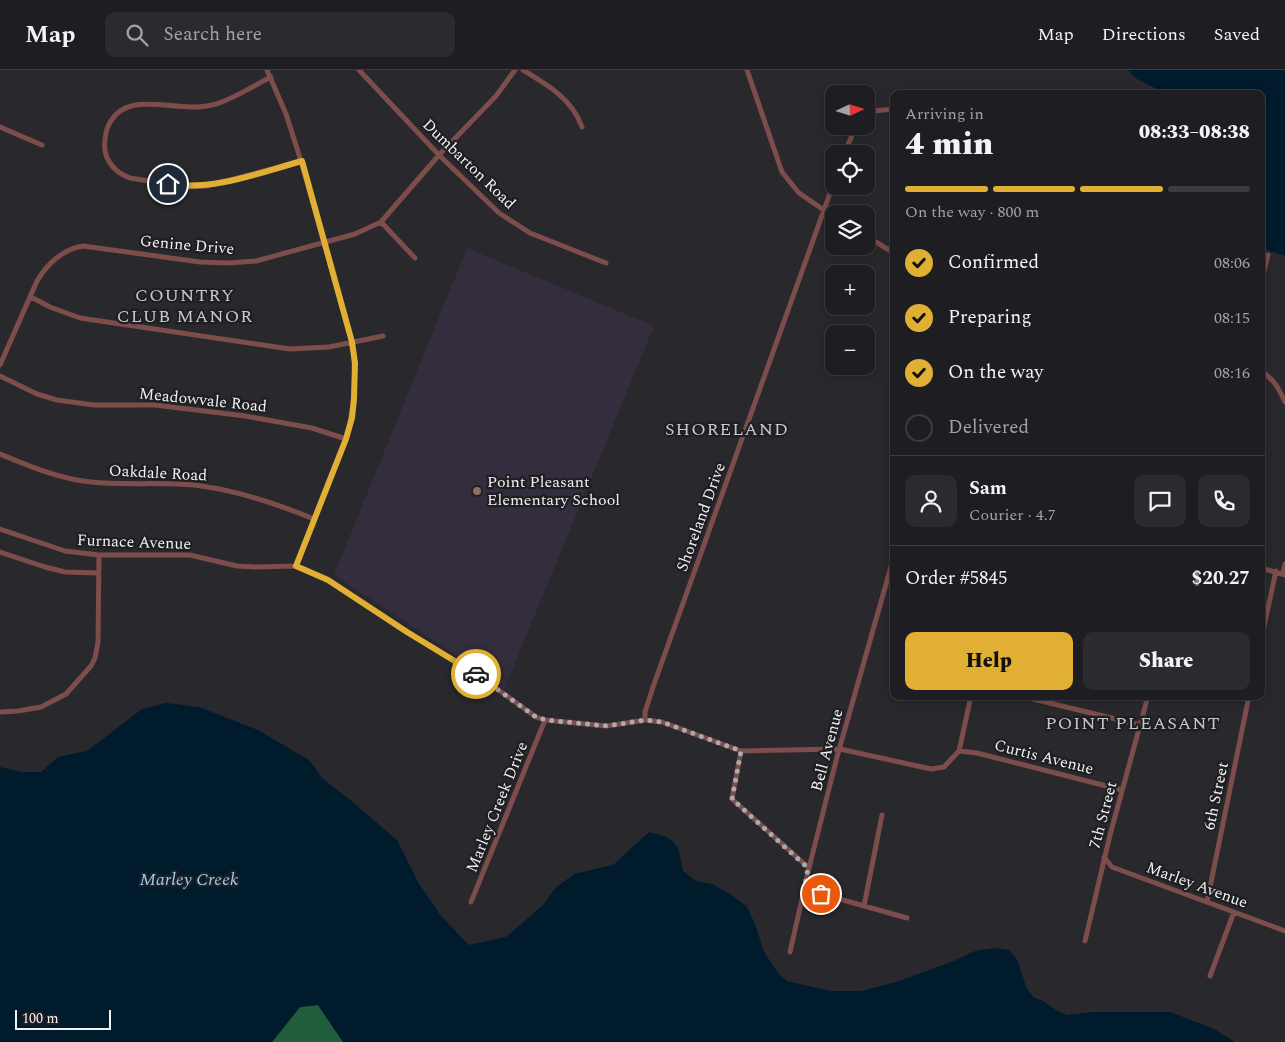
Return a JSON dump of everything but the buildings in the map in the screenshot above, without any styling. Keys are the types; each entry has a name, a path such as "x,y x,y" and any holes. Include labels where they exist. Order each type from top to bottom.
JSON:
{"street":[{"path":"267,70 286,114 302,161 352,342 355,363 352,418 346,439 296,566"},
{"name":"Dumbarton Road","path":"359,70 439,154 499,213 513,224 530,233 606,263"},
{"name":"Genine Drive","path":"0,365 44,268 62,254 75,247 83,246 228,264 256,261 355,234 381,222 439,154 496,96 515,70"},
{"path":"523,70 552,88 566,100 578,116 582,127"},
{"path":"747,70 782,172 799,193 824,211"},
{"path":"271,77 216,104 193,108 142,104 122,110 110,123 104,143 105,153 114,168 122,175 186,187 224,182 302,161"},
{"path":"875,111 890,109"},
{"path":"0,128 42,144"},
{"name":"Shoreland Drive","path":"645,720 645,712 656,678 830,195"},
{"path":"381,222 415,258"},
{"path":"875,241 890,251"},
{"path":"1265,267 1268,255"},
{"path":"31,297 50,307 80,318 290,349 329,347 383,336"},
{"path":"1265,373 1270,376 1276,384 1285,402"},
{"name":"Meadowvale Road","path":"0,376 38,394 64,401 94,405 155,405 245,416 312,428 346,439"},
{"name":"Oakdale Road","path":"0,454 38,470 90,482 176,484 231,491 273,503 314,519"},
{"name":"Furnace Avenue","path":"0,529 64,551 99,555 190,555 237,566 296,566 328,580 407,632 475,673 536,717 546,720 607,726 645,720 662,722 741,751 840,749 937,769 944,767 959,751"},
{"path":"0,552 66,572 98,573"},
{"path":"0,712 18,711 41,706 66,694 91,666 95,658 98,642 99,555"},
{"path":"1265,569 1284,574 1285,564"},
{"name":"Bell Avenue","path":"790,952 808,868 890,570"},
{"path":"1265,622 1276,571"},
{"path":"959,751 970,700"},
{"path":"1037,700 1140,725"},
{"name":"7th Street","path":"1085,941 1104,857 1147,700"},
{"name":"6th Street","path":"1207,902 1248,700"},
{"name":"Marley Creek Drive","path":"471,902 546,720"},
{"path":"741,751 732,799 808,868"},
{"name":"Curtis Avenue","path":"959,751 977,753 1122,790"},
{"path":"864,906 882,815"},
{"name":"Marley Avenue","path":"1104,857 1112,867 1285,931"},
{"path":"804,889 907,918"},
{"path":"1210,976 1234,912"}],"shaded area":[{"name":"Point Pleasant Elementary School","path":"467,248 654,326 504,690 466,662 334,575"}],"green space":[{"path":"318,1005 343,1042 272,1042 300,1007"}],"water":[{"path":"1128,70 1285,70 1285,256 1265,249 1265,90 1158,90 1137,79"},
{"name":"Marley Creek","path":"166,703 199,707 258,730 309,760 323,779 397,840 419,884 441,916 469,945 506,937 543,905 555,888 574,874 613,865 649,832 666,837 675,844 680,854 683,871 696,881 712,884 730,894 747,907 764,952 779,974 787,981 830,991 861,991 896,982 954,961 975,951 995,948 1009,950 1018,961 1026,987 1033,997 1067,1015 1093,1012 1170,1012 1214,1029 1235,1042 343,1042 318,1005 300,1007 272,1042 0,1042 0,767 21,772 41,772 58,757 87,751 142,709"}],"way so far":[{"path":"476,674 536,717 546,720 607,726 645,720 662,722 741,751 732,799 808,868 804,889 821,894"}],"place":[{"name":"Point Pleasant Elementary School","path":"477,491"}],"district":[{"name":"COUNTRY CLUB MANOR","path":"185,305"},
{"name":"SHORELAND","path":"727,429"},
{"name":"POINT PLEASANT","path":"1133,723"}],"route":[{"path":"168,184 186,187 207,186 302,161 352,342 356,378 352,418 346,439 296,566 328,580 407,632 476,674"}]}
